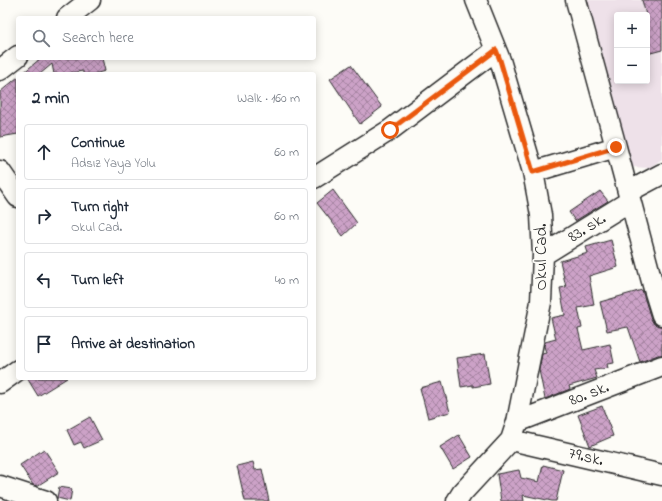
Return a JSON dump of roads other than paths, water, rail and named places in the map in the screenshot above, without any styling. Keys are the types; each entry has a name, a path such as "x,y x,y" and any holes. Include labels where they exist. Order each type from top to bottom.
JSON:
{"street":[{"path":"70,16 90,0"},
{"name":"Okul Cad.","path":"476,0 502,67 533,172 541,215 543,255 541,302 514,431"},
{"path":"576,0 629,197 658,288 662,315"},
{"path":"316,177 390,130 496,50"},
{"path":"0,70 16,58"},
{"path":"533,172 616,147"},
{"path":"0,171 16,194"},
{"name":"83. sk.","path":"543,255 662,174"},
{"name":"80. sk.","path":"514,431 662,366"},
{"path":"0,383 16,371"},
{"path":"457,501 514,431"},
{"name":"79.sk.","path":"514,431 662,475"},
{"path":"0,486 46,501"}]}
